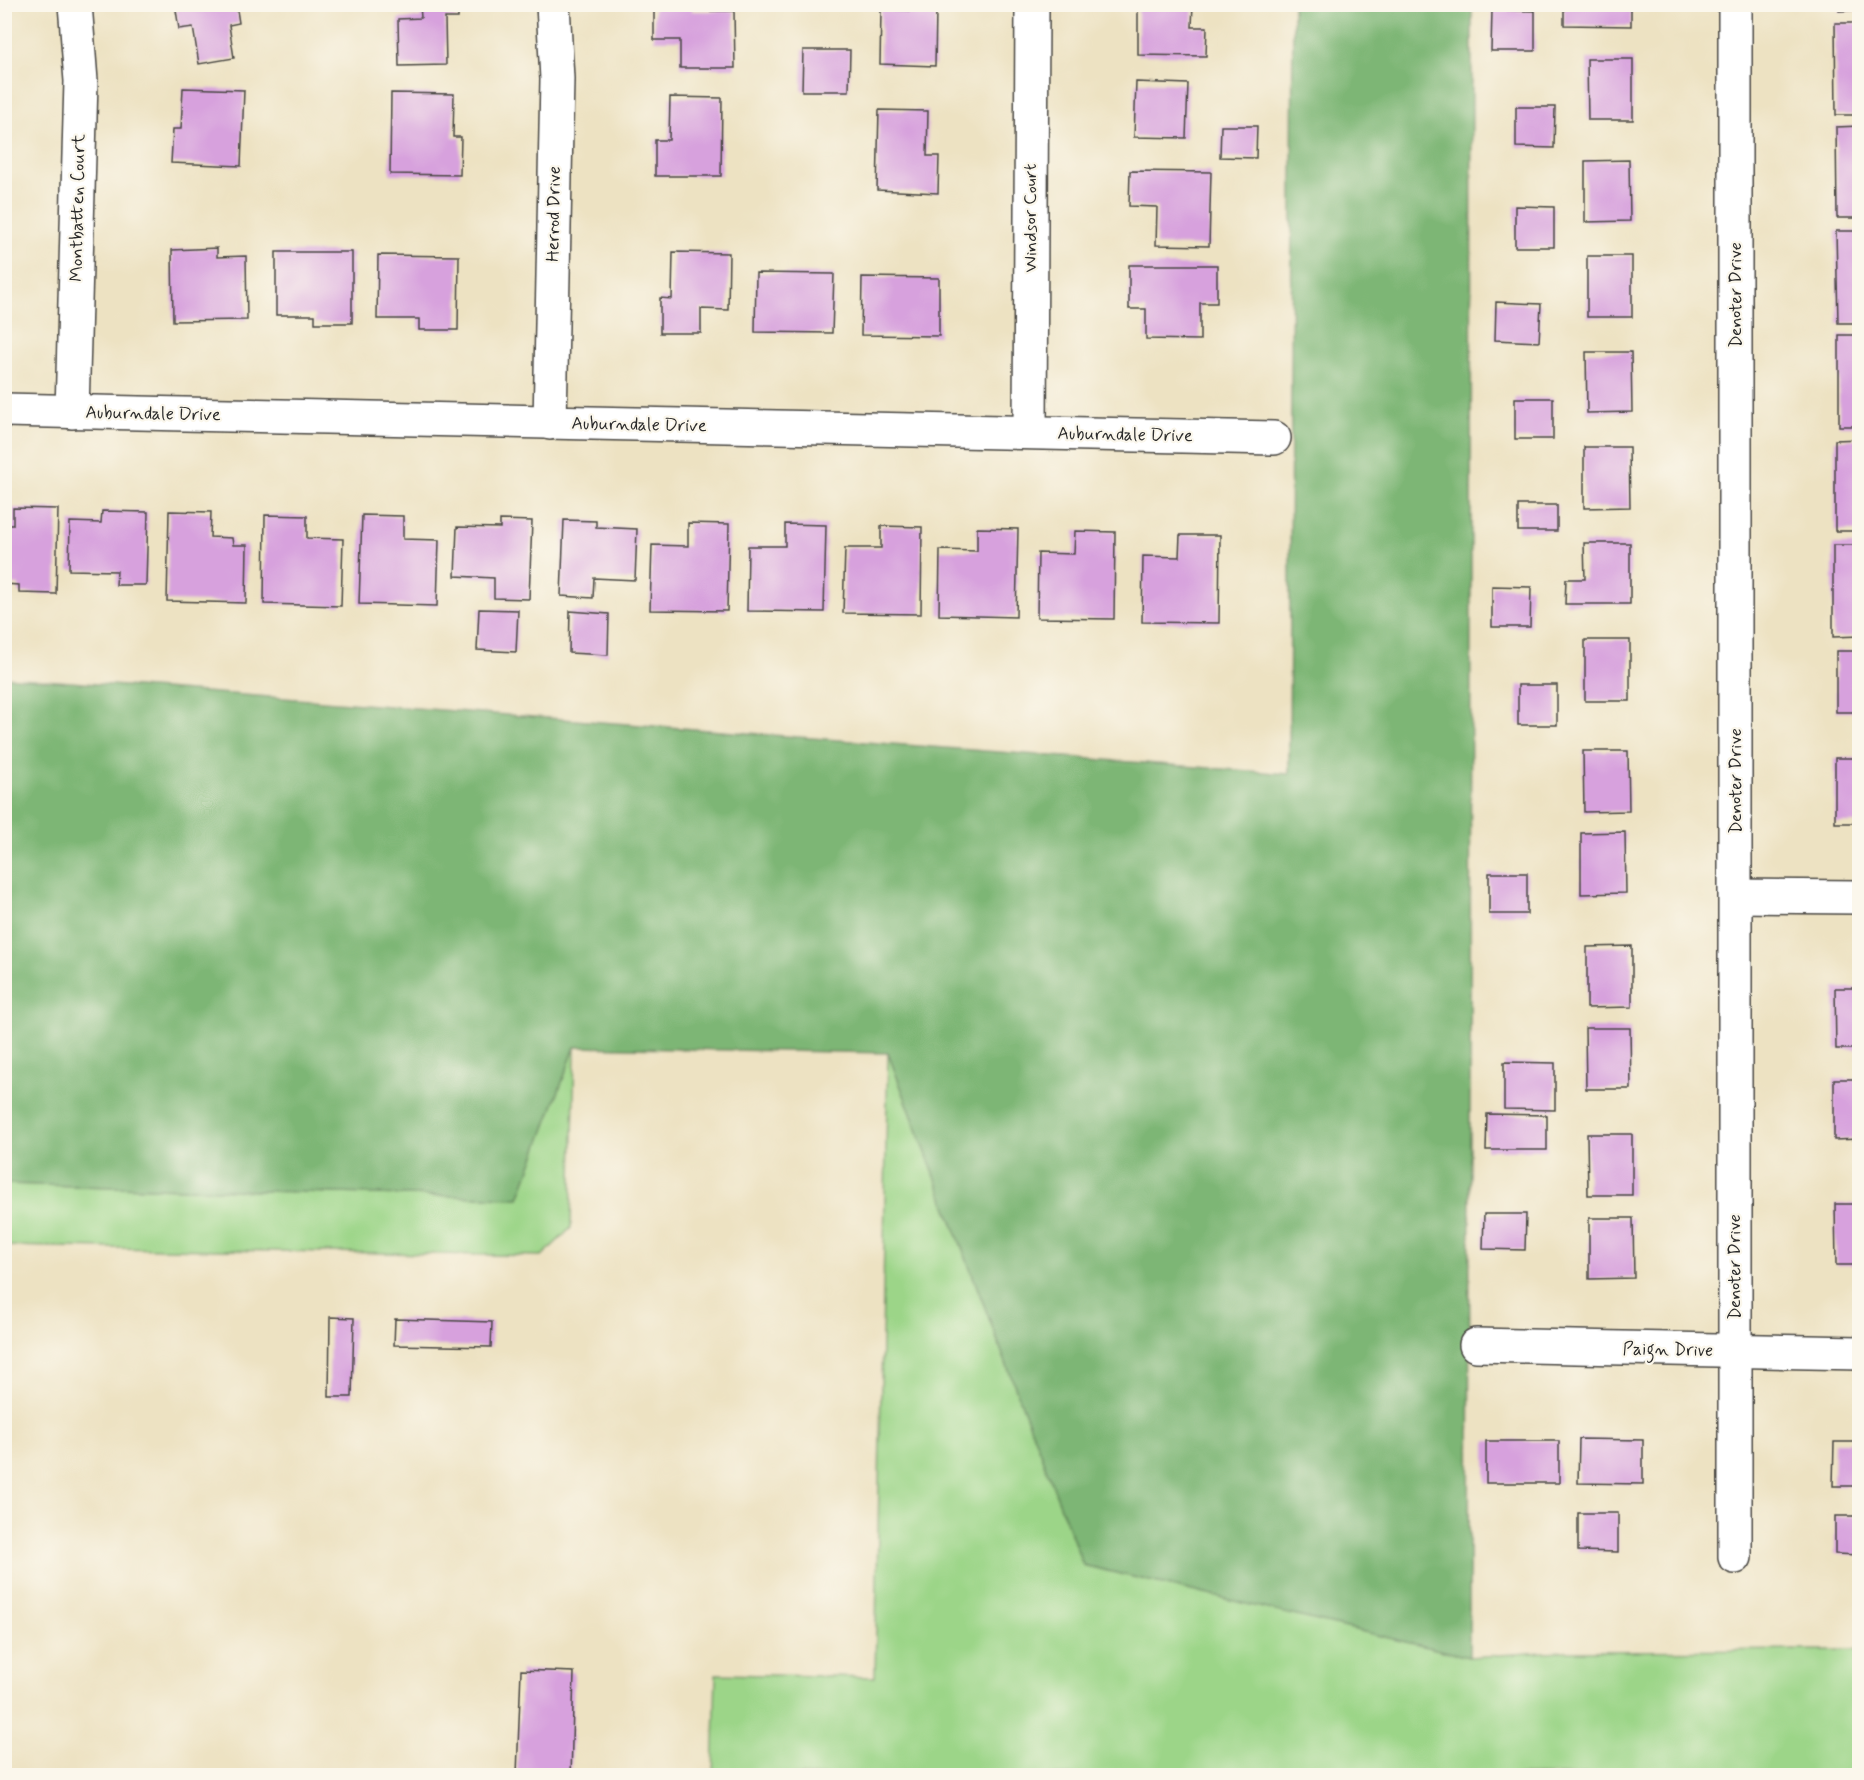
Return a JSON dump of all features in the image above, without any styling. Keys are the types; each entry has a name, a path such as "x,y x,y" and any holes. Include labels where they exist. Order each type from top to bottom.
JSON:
{"street":[{"name":"Montbatten Court","path":"72,412 81,81 75,4"},
{"name":"Herrod Drive","path":"550,423 557,79 553,4"},
{"name":"Windsor Court","path":"1030,432 1032,4"},
{"name":"Denoter Drive","path":"1735,4 1735,1557"},
{"name":"Auburndale Drive","path":"4,410 1274,438"},
{"path":"1736,896 1860,897"},
{"name":"Paign Drive","path":"1476,1345 1860,1353"}],"green space":[{"path":"1293,5 1472,5 1469,1657 1083,1565 888,1053 575,1047 519,1198 5,1184 5,677 1289,774"},
{"path":"575,1047 571,1228 542,1256 5,1246 5,1184 519,1198"},
{"path":"888,1053 1083,1565 1469,1657 1562,1651 1859,1650 1859,1775 713,1776 716,1674 875,1677"}],"building":[{"path":"175,4 236,4 239,23 229,25 234,58 199,64 193,27 179,29"},
{"path":"420,4 458,4 458,18 445,18 446,65 399,66 398,19 421,18"},
{"path":"654,4 692,4 692,11 734,11 735,68 680,68 680,40 654,40"},
{"path":"1147,4 1193,4 1192,27 1207,27 1206,56 1138,55 1138,9 1147,9"},
{"path":"1564,4 1631,4 1631,26 1564,25"},
{"path":"1839,4 1860,4 1860,10 1839,11"},
{"path":"881,10 936,11 935,66 880,64"},
{"path":"1492,10 1535,11 1535,51 1491,51"},
{"path":"1835,23 1860,23 1860,115 1836,115"},
{"path":"803,50 850,50 849,91 802,91"},
{"path":"1587,59 1633,59 1633,120 1588,120"},
{"path":"1136,82 1188,84 1186,138 1134,137"},
{"path":"183,88 244,90 241,166 171,163 173,129 181,129"},
{"path":"391,93 454,94 453,137 461,137 460,175 390,174"},
{"path":"670,97 722,98 721,176 655,176 655,140 669,140"},
{"path":"1516,107 1555,107 1554,148 1516,147"},
{"path":"879,110 928,111 927,156 939,156 938,193 877,190"},
{"path":"1221,126 1257,126 1256,158 1220,157"},
{"path":"1860,126 1860,218 1837,218 1836,127"},
{"path":"1629,160 1630,221 1585,222 1585,161"},
{"path":"1130,171 1211,172 1209,246 1156,245 1157,207 1129,206"},
{"path":"1515,206 1554,207 1554,247 1515,247"},
{"path":"1836,231 1860,231 1860,323 1838,323"},
{"path":"217,248 217,257 246,256 247,320 173,321 172,250"},
{"path":"276,252 352,252 352,323 315,323 315,315 276,315"},
{"path":"673,252 729,253 728,310 701,309 701,333 660,333 660,298 672,299"},
{"path":"378,255 459,256 458,330 419,330 419,319 377,319"},
{"path":"1587,256 1632,256 1632,317 1587,317"},
{"path":"1129,265 1217,265 1217,303 1200,303 1200,340 1146,339 1146,309 1129,309"},
{"path":"756,273 834,274 832,333 755,332"},
{"path":"862,277 939,278 939,336 861,335"},
{"path":"1496,302 1541,304 1539,342 1495,340"},
{"path":"1839,335 1860,335 1860,426 1839,426"},
{"path":"1586,352 1631,352 1632,412 1587,413"},
{"path":"1515,398 1553,398 1553,439 1515,439"},
{"path":"1860,439 1860,531 1835,531 1835,440"},
{"path":"1584,447 1629,447 1630,507 1584,508"},
{"path":"1518,505 1557,505 1557,531 1518,531"},
{"path":"13,508 58,509 56,594 19,593 19,585 4,584 4,525 13,525"},
{"path":"102,511 148,512 146,585 116,585 117,571 69,570 70,522 101,523"},
{"path":"169,511 211,512 210,537 232,538 233,545 247,545 246,603 167,601"},
{"path":"265,515 307,516 307,538 343,539 341,606 264,604"},
{"path":"362,515 403,516 403,539 439,540 437,606 359,604"},
{"path":"500,520 532,521 529,599 494,598 494,578 455,576 457,527 500,528"},
{"path":"564,520 596,521 596,527 637,529 635,580 594,578 593,598 561,596"},
{"path":"688,523 729,524 727,611 650,610 652,545 688,546"},
{"path":"785,524 826,525 824,612 747,611 748,546 785,546"},
{"path":"881,526 922,527 921,614 843,613 845,548 881,548"},
{"path":"977,528 1018,529 1016,617 939,615 940,550 977,551"},
{"path":"1075,531 1115,532 1114,619 1037,618 1038,553 1074,554"},
{"path":"1180,535 1220,535 1219,623 1142,622 1143,556 1179,557"},
{"path":"1584,543 1630,543 1630,604 1565,604 1566,579 1585,579"},
{"path":"1833,545 1860,545 1860,636 1833,637"},
{"path":"1492,586 1531,587 1530,627 1492,627"},
{"path":"479,609 518,610 516,652 477,650"},
{"path":"570,611 609,614 608,655 569,653"},
{"path":"1585,640 1630,640 1630,701 1585,701"},
{"path":"1836,651 1860,651 1860,712 1836,712"},
{"path":"1518,685 1557,685 1557,725 1518,725"},
{"path":"1583,751 1628,751 1629,811 1584,812"},
{"path":"1835,758 1860,758 1860,823 1835,823"},
{"path":"1625,832 1626,893 1581,894 1581,833"},
{"path":"1489,873 1527,873 1527,914 1489,914"},
{"path":"1632,946 1632,1007 1587,1008 1587,947"},
{"path":"1835,988 1860,988 1860,1049 1836,1049"},
{"path":"1585,1028 1630,1028 1631,1089 1586,1089"},
{"path":"1504,1062 1555,1063 1555,1110 1504,1109"},
{"path":"1834,1079 1860,1079 1860,1139 1834,1140"},
{"path":"1487,1114 1547,1115 1547,1150 1486,1150"},
{"path":"1587,1134 1632,1134 1632,1195 1588,1195"},
{"path":"1835,1204 1860,1204 1860,1265 1836,1265"},
{"path":"1484,1214 1526,1214 1525,1250 1483,1249"},
{"path":"1589,1218 1633,1218 1634,1278 1589,1279"},
{"path":"330,1317 354,1318 352,1397 329,1397"},
{"path":"395,1319 492,1322 491,1347 394,1345"},
{"path":"1579,1439 1643,1440 1643,1484 1578,1483"},
{"path":"1486,1441 1559,1441 1559,1483 1486,1483"},
{"path":"1834,1442 1860,1442 1860,1486 1833,1486"},
{"path":"1578,1513 1618,1513 1618,1552 1578,1551"},
{"path":"1835,1516 1860,1516 1860,1555 1835,1554"},
{"path":"521,1670 574,1672 571,1776 517,1774"}]}
